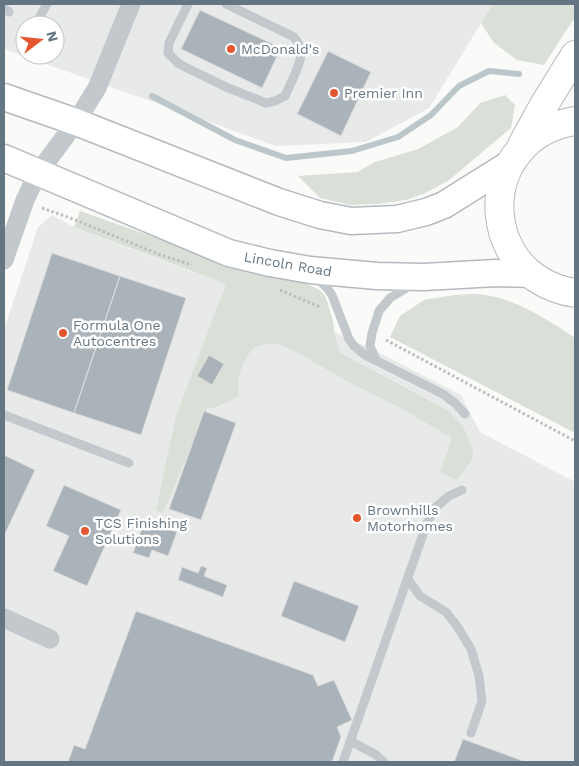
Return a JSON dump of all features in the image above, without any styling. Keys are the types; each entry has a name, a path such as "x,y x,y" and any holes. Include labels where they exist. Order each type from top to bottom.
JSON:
{"highway":[{"path":"571,294 551,286 530,274 515,258 501,228 499,211 500,194 506,173 544,105 575,55"},
{"path":"513,159 528,142 542,132 553,126 575,120"}],"main road":[{"path":"4,96 76,122 279,202 320,215 351,221 397,219 426,212 444,205 513,159"},
{"name":"Lincoln Road","path":"4,158 230,253 270,263 310,270 377,276 424,277 496,272 530,274"}],"street":[{"path":"4,260 24,200 38,173 76,122 97,88 131,4"},
{"path":"4,618 50,639"}],"lane":[{"path":"41,15 47,4"},
{"path":"188,4 169,43 168,53 179,64 266,103 285,96 301,58 299,44 294,37 249,11 226,4"},
{"path":"310,270 332,295 349,339 354,346 365,355 443,394 465,414"},
{"path":"376,360 370,346 379,311 390,298 424,277"},
{"path":"4,415 130,463"},
{"path":"343,762 427,523 436,507 449,496 462,490"},
{"path":"408,579 420,596 446,612 458,626 471,649 479,676 482,701 471,733"},
{"path":"350,741 375,754 384,762"}],"path":[{"path":"386,341 575,441"}],"shaded area":[{"path":"4,4 493,4 429,108 366,142 276,146 49,65 65,65 65,15 15,15 15,53 4,49"},
{"path":"493,4 575,4 575,17 544,65 517,60 494,43 481,23"},
{"path":"505,95 515,105 511,128 448,181 423,194 406,200 350,205 320,198 298,176 357,172 375,162 418,149 458,127 480,103"},
{"path":"80,211 250,271 305,283 320,290 328,304 340,353 447,410 463,426 473,450 472,460 457,480 440,472 452,438 293,350 274,343 265,344 256,347 244,361 238,383 239,396 214,408 207,408 163,513 156,510 176,416 226,284 74,227"},
{"name":"Brownhills Motorhomes","path":"52,215 74,227 226,284 372,349 461,395 480,432 575,482 575,762 4,762 4,330 38,227"},
{"path":"481,294 510,301 533,312 575,338 575,433 390,337 400,316 424,300 454,295"}],"building":[{"name":"McDonald's","path":"200,10 281,48 262,88 181,49"},
{"name":"Premier Inn","path":"328,51 371,72 341,136 297,114"},
{"name":"Premier Inn","path":"328,51 371,72 341,136 297,114"},
{"name":"Formula One Autocentres","path":"52,253 120,276 74,413 7,390"},
{"path":"120,276 186,298 141,435 74,413"},
{"path":"209,355 224,364 212,385 197,376"},
{"path":"204,411 236,423 201,520 169,509"},
{"path":"4,455 35,470 4,536"},
{"name":"TCS Finishing Solutions","path":"64,485 121,510 87,586 53,571 69,536 46,526"},
{"path":"145,520 177,532 168,556 152,550 149,558 133,553"},
{"path":"201,566 207,568 204,576 227,585 223,597 178,580 182,567 198,573"},
{"path":"294,581 359,606 345,642 281,616"},
{"path":"136,611 313,675 318,686 334,680 352,720 337,727 341,737 332,762 68,762 74,745 85,749"},
{"path":"463,739 526,762 454,762"}],"waterway":[{"path":"152,96 235,140 286,158 352,151 398,137 431,115 459,86 489,71 519,74"}],"place":[{"name":"McDonald's","path":"231,49"},
{"name":"Premier Inn","path":"334,93"},
{"name":"Formula One Autocentres","path":"63,333"},
{"name":"Brownhills Motorhomes","path":"357,518"},
{"name":"TCS Finishing Solutions","path":"85,531"}]}
